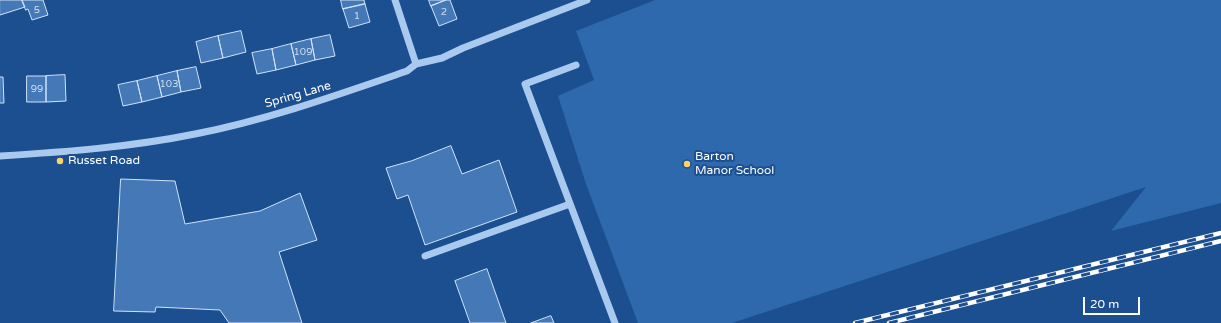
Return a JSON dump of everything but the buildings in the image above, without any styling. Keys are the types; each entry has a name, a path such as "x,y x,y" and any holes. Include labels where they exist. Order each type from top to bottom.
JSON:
{"street":[{"path":"395,0 416,64"},
{"name":"Spring Lane","path":"0,156 127,144 196,134 316,102 406,71 416,64 442,58 463,48 587,0"},
{"path":"576,65 525,84 615,323"},
{"path":"425,256 570,204"}],"shaded area":[{"path":"655,0 1221,0 1221,203 1111,231 1146,187 732,323 638,323 586,184 558,96 594,80 576,31"}],"railway":[{"path":"855,323 1221,233"},
{"path":"889,323 1221,241"}],"place":[{"name":"Russet Road","path":"60,161"},
{"name":"Barton Manor School","path":"687,164"}]}
